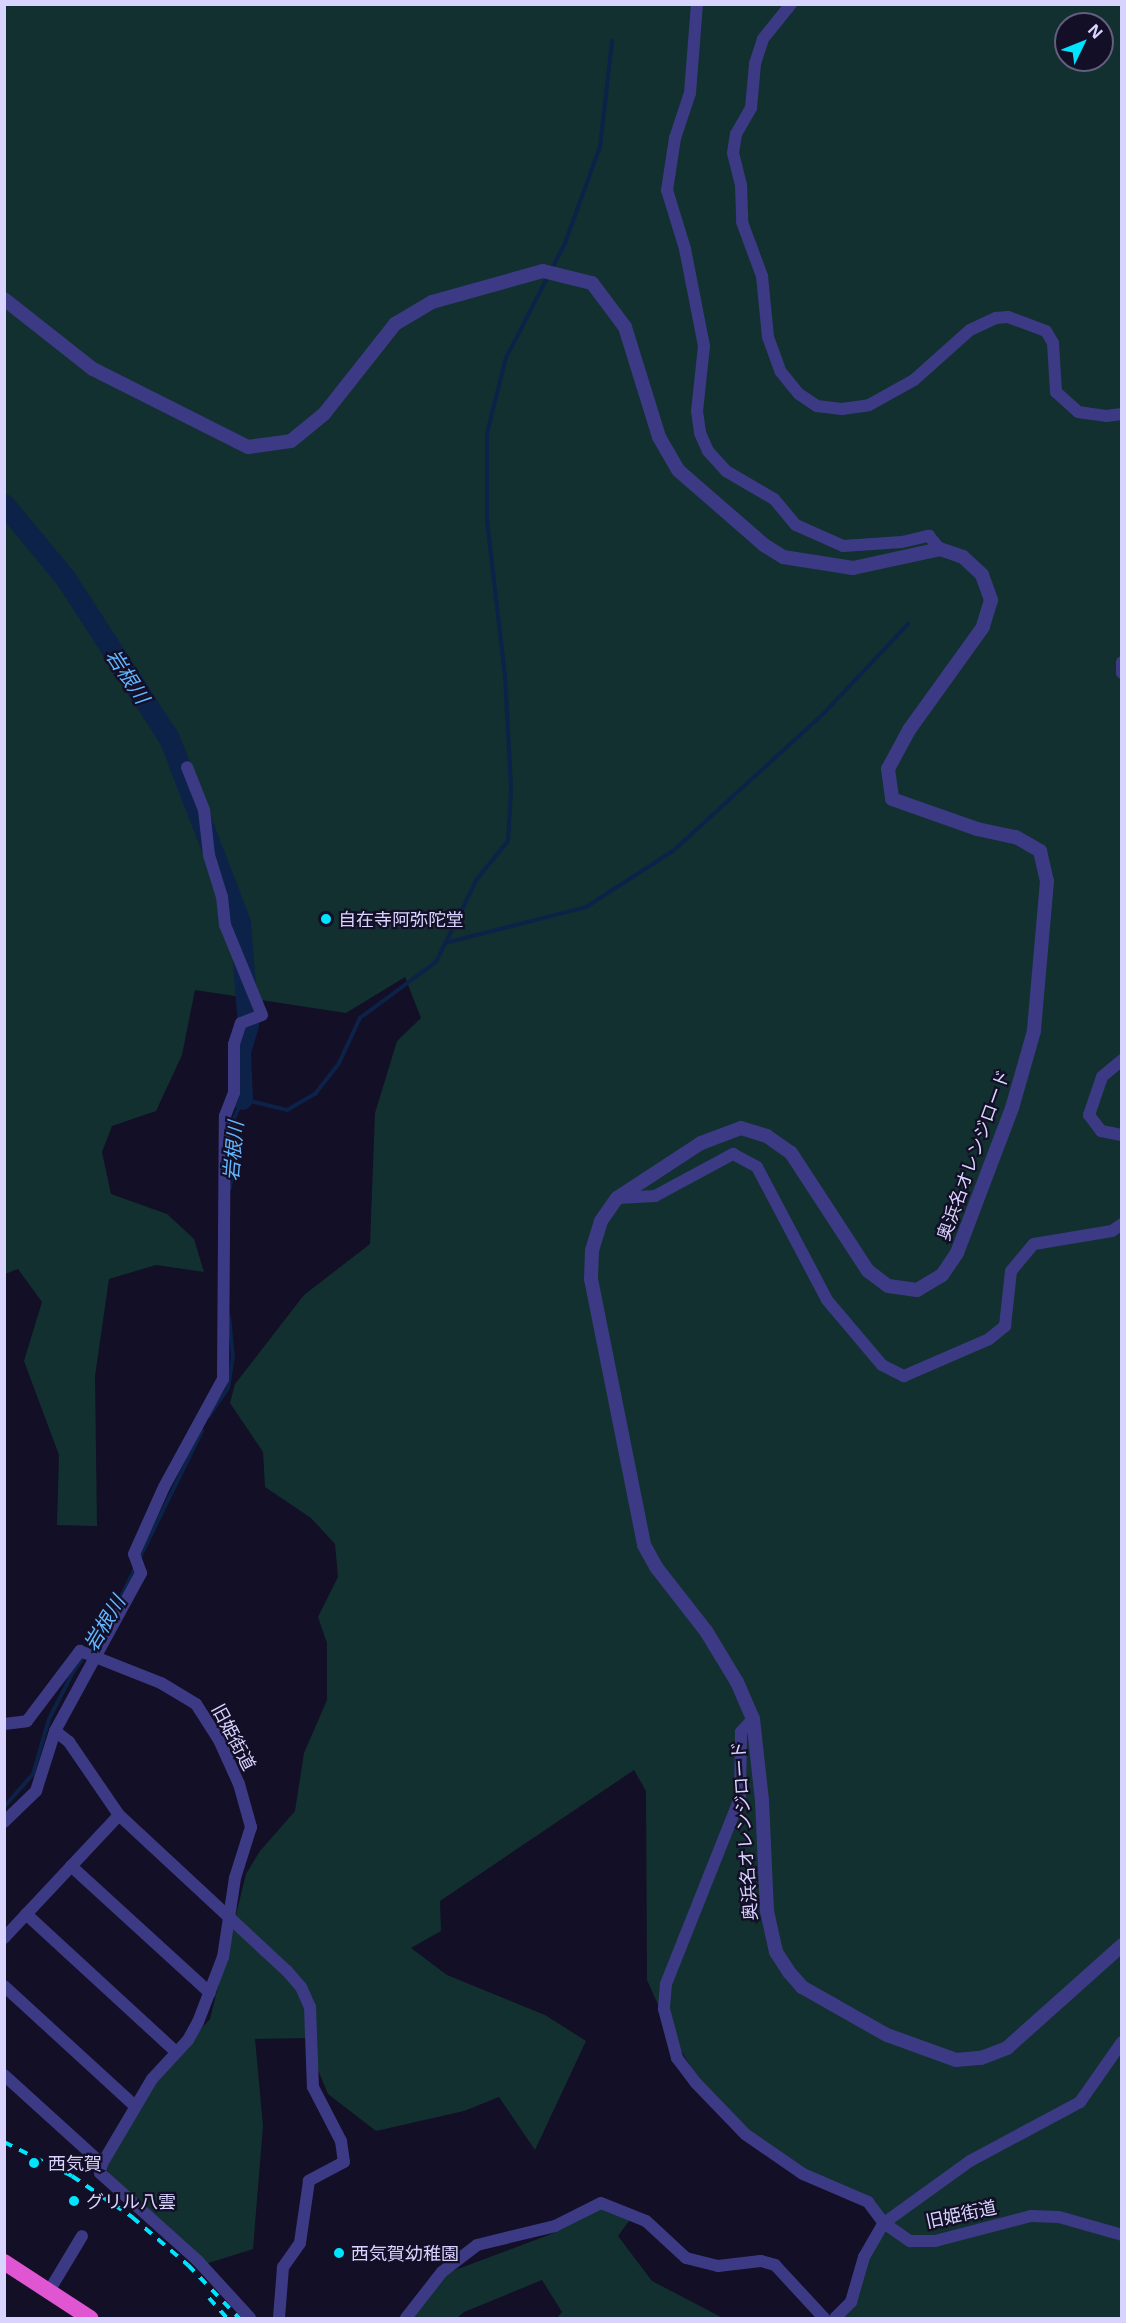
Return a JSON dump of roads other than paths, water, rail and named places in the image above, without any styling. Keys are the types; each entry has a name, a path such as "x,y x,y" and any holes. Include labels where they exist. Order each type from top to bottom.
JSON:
{"highway":[{"path":"4,2262 90,2319"}],"street":[{"path":"4,299 93,369 248,447 291,441 324,414 395,324 432,302 543,271 592,283 625,327 659,437 679,471 764,545 783,557 853,568 940,549 929,536 902,542 843,546 815,534 796,525 774,499 726,471 704,442 697,411 704,346 685,249 667,190 675,138 690,93 696,52 697,4"},
{"path":"791,4 763,39 755,64 751,108 736,134 734,153 741,185 742,222 762,276 768,337 781,372 799,394 817,405 842,410 869,405 907,386 970,330 1008,316 1046,331 1053,343 1056,392 1078,412 1122,414"},
{"name":"奥浜名オレンジロード","path":"940,549 963,557 982,575 991,600 983,627 909,730 888,769 892,799 977,829 1016,837 1040,851 1047,881 1034,1031 1012,1108 957,1252 942,1275 917,1290 888,1286 868,1271 791,1153 767,1136 741,1128 701,1143 617,1198 598,1231 592,1250 591,1279 641,1535 656,1567 706,1631 737,1682 753,1719 770,1933 776,1952 802,1987 923,2051 956,2060 981,2058 1007,2048 1122,1945"},
{"path":"1122,662 1122,673"},
{"path":"4,1822 36,1791 55,1731 141,1573 134,1554 164,1487 223,1379 225,1116 234,1093 234,1044 241,1023 262,1015 225,926 222,897 209,855 204,810 187,767"},
{"path":"1122,1060 1102,1077 1089,1114 1101,1131 1122,1135"},
{"path":"617,1198 655,1196 734,1154 757,1167 828,1300 882,1365 904,1376 989,1339 1005,1326 1011,1272 1034,1244 1112,1231 1122,1224"},
{"name":"旧姫街道","path":"4,1724 27,1721 80,1651 93,1660 161,1683 196,1704 219,1740 239,1784 251,1827 235,1878 223,1957 198,2022 152,2079 102,2164"},
{"name":"旧姫街道","path":"753,1719 741,1732 740,1798 666,1984 664,2009 677,2058 710,2098 745,2134 803,2174 868,2202 884,2223 910,2241 935,2241 1031,2216 1059,2217 1122,2235"},
{"path":"55,1731 69,1742 119,1815 302,1987 310,2007 313,2087 345,2156 341,2166 309,2181 300,2243 283,2267 279,2319"},
{"path":"4,1938 119,1815"},
{"path":"71,1866 210,1993"},
{"path":"26,1914 176,2052"},
{"path":"4,1986 135,2106"},
{"path":"835,2319 851,2302 866,2250 884,2223 970,2161 1080,2102 1122,2042"},
{"path":"4,2075 102,2164 100,2173 112,2187 198,2261 250,2319"},
{"path":"406,2319 442,2272 477,2245 555,2226 601,2204 646,2221 686,2259 718,2265 761,2261 775,2265 824,2319"},
{"path":"49,2291 82,2236"}],"waterway":[{"path":"230,1188 236,1148 234,1119 242,1099 287,1110 315,1094 339,1063 360,1018 436,962 477,879 508,841 511,789 505,676 487,521 487,433 506,358 565,243 600,147 612,41"},
{"name":"岩根川","path":"4,504 66,579 169,738 240,922 248,1025 240,1051 242,1099"},
{"path":"449,942 586,907 673,851 823,714 908,624"},
{"name":"岩根川","path":"209,1416 228,1388 233,1358 229,1316"},
{"name":"岩根川","path":"139,1559 202,1431"},
{"name":"岩根川","path":"120,1599 135,1568"},
{"name":"岩根川","path":"4,1807 33,1774 49,1719 73,1672 111,1617"}],"railway":[{"path":"4,2142 72,2176 132,2217 188,2265 239,2318"},
{"path":"209,2298 227,2318"}],"place":[{"name":"自在寺阿弥陀堂","path":"326,919"},
{"name":"西気賀","path":"34,2163"},
{"name":"グリル八雲","path":"74,2201"},
{"name":"西気賀幼稚園","path":"339,2253"}]}
